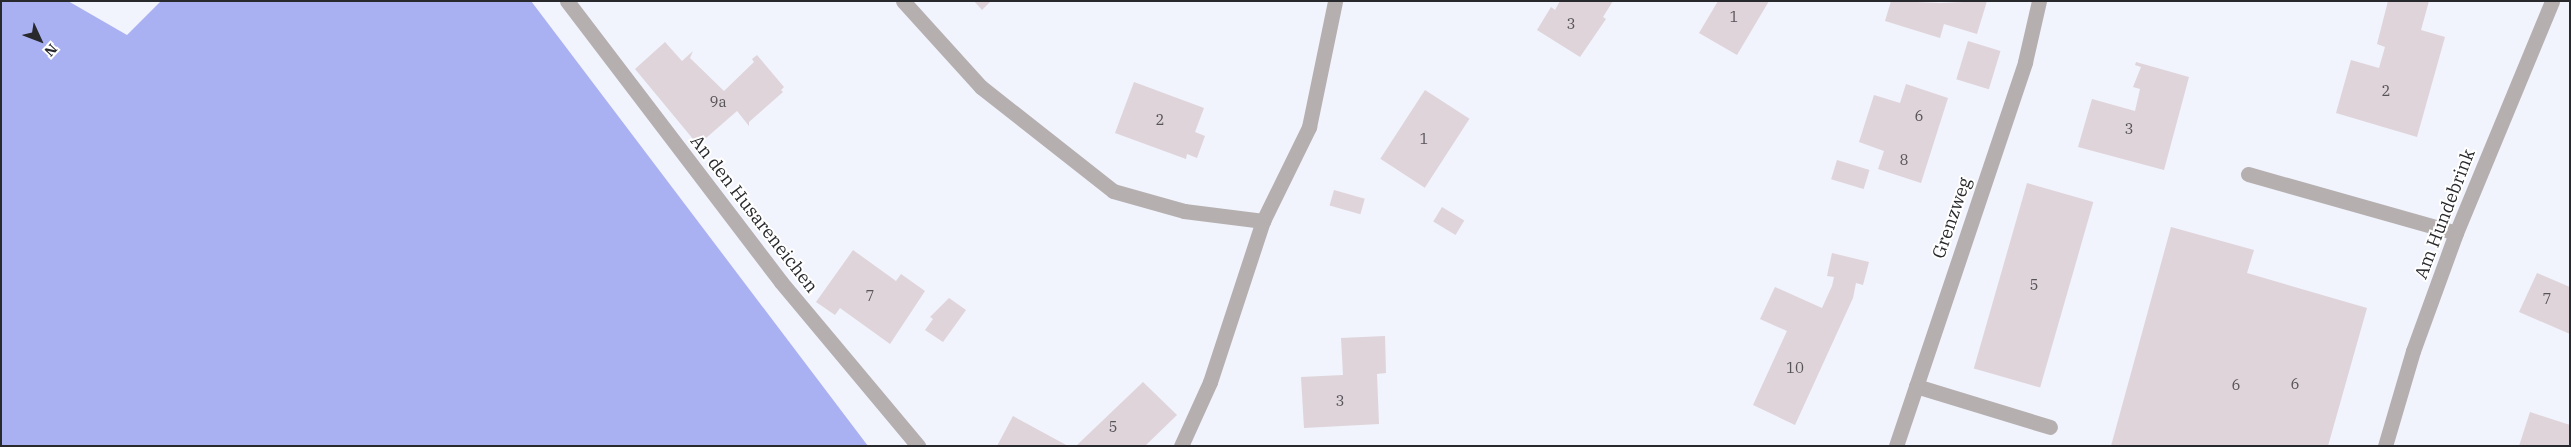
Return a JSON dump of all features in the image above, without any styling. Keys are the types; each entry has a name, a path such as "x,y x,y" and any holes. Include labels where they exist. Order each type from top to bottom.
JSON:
{"street":[{"name":"An den Husareneichen","path":"567,1 782,282 918,446"},
{"path":"903,1 981,87 1113,191 1184,212 1264,221"},
{"path":"1181,446 1210,382 1264,221 1309,127 1335,1"},
{"name":"Grenzweg","path":"1896,446 2025,62 2039,1"},
{"name":"Am Hundebrink","path":"2385,446 2413,351 2456,233 2552,1"},
{"path":"2248,174 2456,233"},
{"path":"1916,386 2050,428"}],"shaded area":[{"path":"1,1 68,1 127,35 161,1 531,1 868,446 1,446"}],"building":[{"path":"974,1 991,1 982,10"},
{"path":"1560,1 1613,1 1603,17 1606,19 1580,57 1537,30 1551,7 1555,10"},
{"path":"1718,1 1769,1 1737,55 1699,33"},
{"path":"1891,1 1940,3 1987,1 1977,34 1944,24 1940,38 1885,21"},
{"path":"2388,1 2429,1 2421,30 2445,37 2417,137 2336,113 2351,60 2379,68 2385,47 2377,44"},
{"path":"1968,41 2001,51 1989,89 1956,79"},
{"path":"665,42 682,61 693,51 690,58 724,91 754,62 752,59 757,55 784,87 781,90 783,92 749,122 749,126 737,111 698,145 635,69"},
{"path":"2136,62 2189,77 2164,170 2078,147 2092,99 2135,111 2140,89 2133,87 2141,67 2135,65"},
{"path":"1134,82 1204,108 1195,132 1205,136 1197,158 1187,154 1186,159 1115,133"},
{"path":"1906,84 1948,98 1921,183 1878,169 1884,151 1859,142 1874,95 1900,103"},
{"path":"1425,90 1469,119 1425,188 1380,159"},
{"path":"1837,160 1870,170 1864,189 1831,179"},
{"path":"2027,183 2093,202 2040,388 1974,369"},
{"path":"1334,190 1365,199 1360,214 1330,205"},
{"path":"1442,207 1464,220 1456,235 1433,222"},
{"path":"2171,227 2254,250 2247,273 2367,308 2328,446 2111,446"},
{"path":"853,250 896,281 901,274 925,291 890,344 840,308 835,315 816,302"},
{"path":"1832,253 1869,262 1863,285 1856,283 1853,298 1795,425 1753,405 1787,331 1760,319 1775,287 1822,308 1834,277 1827,276"},
{"path":"2537,273 2570,287 2570,334 2519,312"},
{"path":"949,298 966,310 943,342 925,330 933,319 930,317"},
{"path":"1385,336 1386,373 1377,374 1379,424 1304,428 1301,377 1343,375 1341,338"},
{"path":"1143,382 1177,415 1145,446 1076,446"},
{"path":"2530,412 2570,425 2570,446 2519,446"},
{"path":"1013,416 1068,446 997,446"}]}
